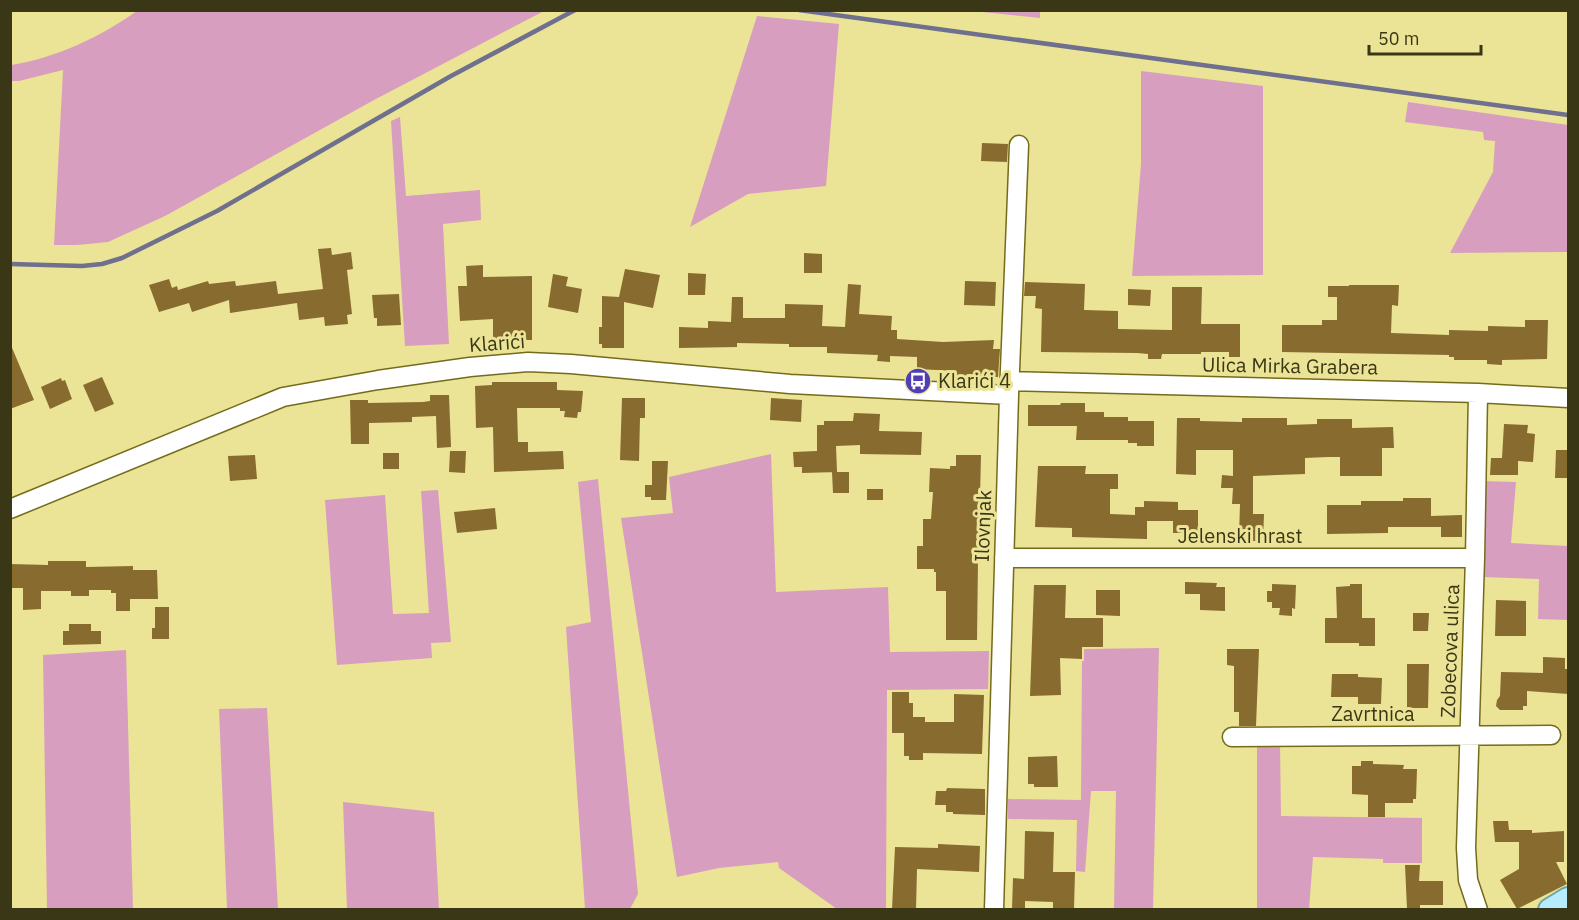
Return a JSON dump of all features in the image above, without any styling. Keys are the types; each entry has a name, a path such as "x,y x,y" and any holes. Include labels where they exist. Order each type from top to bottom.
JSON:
{"main road":[{"path":"1550,909 1569,899"}],"street":[{"name":"Ilovnjak","path":"994,909 1019,145"},
{"name":"Klarići","path":"10,509 283,397 470,367 520,363 571,364 790,384 1010,388"},
{"name":"Ulica Mirka Grabera","path":"1010,388 1478,393 1569,398"},
{"name":"Zobecova ulica","path":"1478,393 1466,856 1468,880 1478,909"},
{"name":"Jelenski hrast","path":"1004,558 1475,558"},
{"name":"Zavrtnica","path":"1232,737 1551,735"}],"shaded area":[{"path":"137,11 544,11 374,100 165,216 108,242 54,245 63,70 11,81 11,65 61,52 93,38"},
{"path":"973,11 1040,11 1040,18"},
{"path":"757,16 839,24 826,186 748,194 690,227"},
{"path":"1141,71 1263,86 1263,275 1132,276 1141,164"},
{"path":"1408,102 1568,125 1568,252 1450,253 1493,172 1495,141 1484,140 1483,132 1405,122"},
{"path":"400,117 406,196 480,190 481,220 443,224 449,344 405,346 391,121"},
{"path":"771,454 776,592 888,587 890,652 989,651 988,689 887,690 886,909 837,909 779,868 778,862 719,868 677,877 621,518 673,513 669,477"},
{"path":"598,479 638,894 630,909 585,909 566,627 591,622 578,482"},
{"path":"1482,481 1516,482 1511,543 1568,546 1568,620 1538,619 1539,579 1481,577"},
{"path":"438,490 451,642 431,643 432,658 337,665 325,500 385,495 393,614 429,613 421,491"},
{"path":"1159,648 1153,909 1114,909 1116,791 1091,791 1085,872 1076,871 1077,820 1008,819 1008,799 1081,800 1084,649"},
{"path":"126,650 133,909 47,909 43,655"},
{"path":"267,708 278,909 227,909 219,709"},
{"path":"1257,743 1280,743 1281,816 1422,818 1422,863 1383,863 1383,859 1313,857 1309,909 1257,909"},
{"path":"343,802 434,812 439,909 347,909"}],"building":[{"path":"982,143 1008,144 1007,162 981,161"},
{"path":"331,248 332,255 351,252 353,269 347,270 352,314 347,315 348,324 325,326 324,317 299,320 297,303 230,313 229,300 192,312 189,303 159,312 149,285 169,279 172,288 177,286 178,290 208,281 209,284 235,281 236,286 276,281 278,294 323,289 318,249"},
{"path":"804,253 822,254 822,273 804,273"},
{"path":"483,265 483,277 532,276 532,340 493,340 493,319 460,321 458,286 467,286 466,266"},
{"path":"625,269 660,275 653,308 624,302 624,348 602,348 602,344 599,344 599,327 602,327 602,296 619,297"},
{"path":"688,273 706,274 705,295 688,295"},
{"path":"553,274 568,277 566,286 582,289 578,313 548,307"},
{"path":"965,281 996,282 995,306 964,305"},
{"path":"1025,282 1085,284 1084,310 1118,311 1118,329 1172,330 1172,287 1202,287 1201,324 1240,324 1240,357 1229,357 1229,352 1162,354 1161,359 1148,359 1148,354 1137,353 1041,352 1042,309 1035,308 1036,296 1024,296"},
{"path":"848,284 861,285 859,314 892,316 891,330 897,330 897,339 943,342 994,340 993,349 1000,349 998,377 956,377 956,371 917,369 917,357 890,356 890,362 877,361 878,355 827,353 827,347 737,343 737,347 679,348 679,327 708,328 708,321 731,322 732,297 743,297 743,318 785,318 785,304 823,305 822,326 845,327"},
{"path":"1399,285 1398,306 1392,305 1391,333 1449,335 1449,330 1488,331 1488,326 1525,327 1525,320 1548,320 1547,359 1502,360 1502,365 1487,364 1487,360 1454,360 1454,357 1449,357 1449,355 1282,352 1282,325 1322,325 1322,320 1337,320 1337,297 1328,297 1328,286"},
{"path":"1128,289 1151,290 1150,306 1128,305"},
{"path":"399,294 401,325 377,326 372,295"},
{"path":"10,343 34,400 10,409"},
{"path":"102,377 114,404 95,412 83,385"},
{"path":"61,378 62,381 65,380 72,399 50,409 41,387"},
{"path":"492,382 557,382 557,390 583,391 581,412 578,412 577,418 564,417 565,411 560,411 560,408 517,408 518,442 528,442 528,452 563,451 564,469 494,472 493,427 476,428 475,386 492,385"},
{"path":"430,395 449,395 451,447 437,448 436,416 412,417 412,422 369,423 369,444 351,444 350,400 368,400 368,403 423,402 430,401"},
{"path":"622,398 645,398 645,418 640,418 639,461 620,460"},
{"path":"771,398 802,400 801,422 770,420"},
{"path":"1061,403 1085,403 1085,412 1104,412 1104,417 1128,417 1128,421 1154,421 1154,446 1137,446 1137,443 1128,443 1128,440 1076,440 1077,426 1028,426 1028,405 1060,405"},
{"path":"854,413 880,414 879,431 922,432 921,455 860,454 860,445 836,446 837,472 802,473 802,467 794,467 793,452 817,451 817,425 824,425 824,421 853,421"},
{"path":"1177,418 1242,422 1242,418 1287,418 1287,425 1317,424 1317,419 1352,419 1352,428 1393,427 1394,448 1382,448 1382,476 1340,476 1340,457 1328,457 1305,458 1305,474 1253,476 1253,514 1264,514 1263,541 1250,541 1250,536 1239,536 1240,504 1232,504 1233,488 1221,488 1222,475 1233,476 1233,450 1196,450 1196,475 1176,474"},
{"path":"1504,424 1528,425 1527,433 1535,434 1533,462 1518,461 1518,475 1490,475 1491,458 1502,458"},
{"path":"1556,450 1569,450 1569,478 1555,478"},
{"path":"450,451 466,451 465,473 449,472"},
{"path":"383,453 399,453 399,469 383,469"},
{"path":"255,455 257,479 230,481 228,456"},
{"path":"956,455 981,455 979,538 981,539 980,560 978,560 977,640 946,640 946,591 936,591 934,569 917,569 917,546 923,546 923,519 931,519 933,492 929,492 930,468 950,469 950,466 956,466"},
{"path":"652,461 668,461 666,500 651,500 651,497 645,497 645,485 652,485"},
{"path":"1038,466 1086,466 1085,474 1118,474 1118,489 1110,489 1110,514 1135,515 1135,507 1144,507 1144,501 1178,502 1178,510 1198,510 1198,533 1194,533 1194,537 1173,533 1173,521 1147,521 1147,539 1072,537 1072,528 1035,527"},
{"path":"832,472 849,472 849,493 833,493"},
{"path":"867,489 883,489 883,500 867,500"},
{"path":"1403,498 1431,498 1431,516 1462,515 1462,537 1441,537 1441,527 1388,527 1388,533 1327,534 1327,505 1361,505 1361,501 1403,501"},
{"path":"495,508 497,529 457,533 454,512"},
{"path":"48,561 86,561 86,567 133,566 133,570 157,570 158,599 130,599 130,611 116,611 116,593 111,593 111,590 89,590 89,596 71,596 71,591 41,591 41,609 23,610 23,588 10,588 10,564 48,565"},
{"path":"1185,582 1217,583 1216,587 1225,587 1225,611 1200,610 1200,594 1185,594"},
{"path":"1272,584 1296,585 1295,609 1292,608 1292,616 1279,615 1280,608 1272,608 1272,602 1267,602 1267,591 1272,591"},
{"path":"1350,584 1362,584 1362,618 1375,618 1375,646 1359,646 1359,643 1325,643 1325,618 1337,618 1336,587 1350,586"},
{"path":"1034,585 1066,585 1065,618 1103,618 1103,647 1082,647 1082,659 1060,658 1061,695 1030,696"},
{"path":"1096,590 1120,590 1120,616 1096,615"},
{"path":"1496,600 1526,601 1526,636 1495,636"},
{"path":"155,607 169,607 169,639 152,639 152,628 155,628"},
{"path":"1413,613 1429,613 1428,631 1413,631"},
{"path":"69,624 91,624 91,631 101,631 101,644 63,645 63,631 69,631"},
{"path":"1227,649 1259,649 1256,726 1239,726 1239,712 1234,712 1234,666 1227,665"},
{"path":"1543,657 1565,658 1565,669 1569,669 1568,694 1527,691 1527,706 1523,706 1523,710 1500,710 1496,706 1500,696 1501,672 1543,673"},
{"path":"1407,664 1429,664 1428,708 1407,708"},
{"path":"1332,674 1358,674 1358,677 1382,678 1381,704 1358,704 1358,697 1331,697"},
{"path":"892,692 909,692 909,703 913,703 913,717 925,717 925,722 954,722 954,694 984,695 982,754 923,753 923,760 909,760 909,756 904,756 904,733 892,733"},
{"path":"1057,756 1058,787 1034,787 1034,784 1028,784 1028,757"},
{"path":"1361,761 1373,761 1373,764 1404,765 1403,769 1417,769 1416,799 1413,799 1413,803 1385,803 1385,817 1368,817 1368,795 1352,794 1352,766 1361,766"},
{"path":"947,788 985,789 985,815 953,814 953,812 946,812 946,805 935,805 936,791 946,791"},
{"path":"1493,821 1508,821 1509,830 1532,830 1532,833 1564,831 1564,862 1556,862 1567,884 1517,909 1500,880 1519,869 1519,842 1495,842"},
{"path":"1025,831 1054,832 1053,872 1075,872 1074,909 1053,909 1053,902 1025,901 1025,909 1012,909 1013,878 1024,879"},
{"path":"938,844 980,846 979,872 917,869 916,909 892,909 895,847 938,848"},
{"path":"1405,865 1420,865 1419,881 1443,881 1443,905 1420,905 1420,909 1407,909"}],"waterway":[{"path":"10,264 82,266 102,264 122,258 217,211 451,76 575,10"},
{"path":"799,10 1568,115"}],"place":[{"name":"Klarići 4","path":"918,381"}]}
